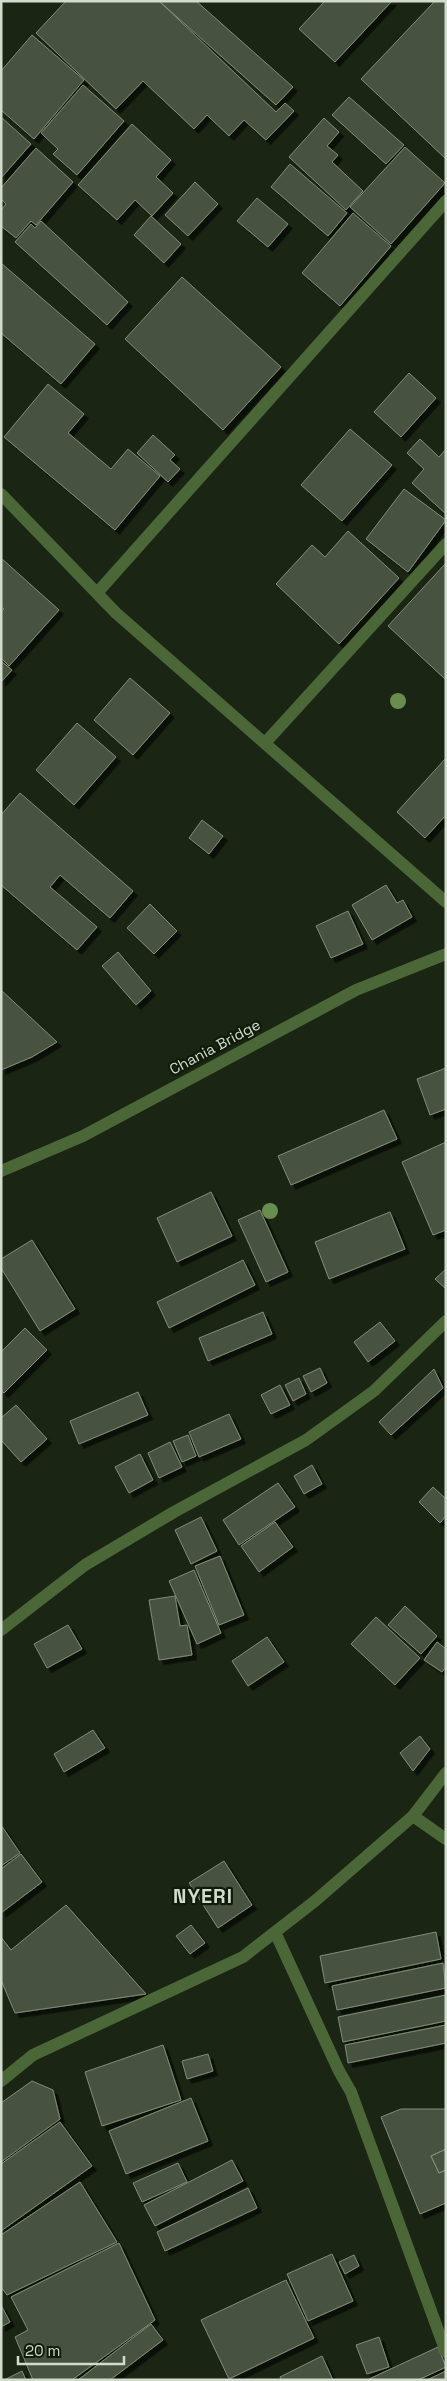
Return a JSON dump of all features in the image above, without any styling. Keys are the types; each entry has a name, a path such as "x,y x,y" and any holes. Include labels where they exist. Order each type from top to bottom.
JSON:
{"street":[{"path":"97,593 446,201"},
{"path":"1,494 116,613 446,902"},
{"path":"265,743 446,544"},
{"name":"Chania Bridge","path":"1,1171 83,1136 356,990 446,954"},
{"path":"1,1630 85,1565 174,1512 306,1440 374,1391 446,1321"},
{"path":"1,2081 33,2055 243,1957 315,1901 412,1816 446,1773"},
{"path":"412,1816 446,1839"},
{"path":"274,1932 339,2071 351,2092 446,2352"}],"building":[{"path":"66,1 159,1 276,112 285,103 294,111 266,140 244,120 229,136 207,115 194,129 143,81 116,109 36,33"},
{"path":"159,1 196,1 293,87 276,105"},
{"path":"325,1 392,1 335,62 299,29"},
{"path":"435,1 446,1 446,159 361,79"},
{"path":"32,35 84,80 34,139 1,110 1,71"},
{"path":"83,85 124,121 77,175 53,154 58,149 41,133"},
{"path":"349,97 404,145 386,164 332,115"},
{"path":"1,117 31,144 1,178"},
{"path":"324,118 339,132 327,146 338,155 332,162 363,191 346,210 289,157"},
{"path":"132,124 171,160 156,177 173,193 152,216 135,200 117,220 78,185"},
{"path":"405,147 445,183 391,244 350,207"},
{"path":"36,148 73,182 36,225 31,221 16,238 1,226 1,210 6,204 1,199 1,188"},
{"path":"290,164 347,213 328,236 271,187"},
{"path":"195,182 218,204 188,236 165,215"},
{"path":"257,198 288,224 268,247 237,221"},
{"path":"353,213 391,246 340,306 302,273"},
{"path":"151,216 181,244 164,263 134,235"},
{"path":"41,221 128,302 107,325 15,242 31,224 35,228"},
{"path":"1,263 95,344 61,384 1,333"},
{"path":"182,277 281,367 223,430 125,339"},
{"path":"409,373 436,398 401,437 374,412"},
{"path":"48,384 84,414 68,433 111,469 128,449 160,476 115,530 4,437"},
{"path":"350,429 392,465 342,521 301,485"},
{"path":"153,435 175,455 170,460 180,469 168,482 137,453"},
{"path":"420,439 439,457 446,449 446,514 412,483 424,469 407,453"},
{"path":"404,489 446,520 408,572 366,539"},
{"path":"348,531 399,578 339,644 276,584 312,545 325,557"},
{"path":"1,558 59,610 9,666 1,658 1,612 4,609 1,607"},
{"path":"446,563 446,678 445,679 388,626"},
{"path":"1,661 12,670 1,682"},
{"path":"130,678 170,713 133,755 94,720"},
{"path":"77,723 116,757 74,805 36,770"},
{"path":"446,758 446,815 425,838 397,812"},
{"path":"20,793 133,891 110,918 60,875 50,887 97,927 77,950 1,885 1,815"},
{"path":"202,820 223,836 209,854 189,838"},
{"path":"386,885 397,903 403,900 412,917 372,940 352,905"},
{"path":"150,904 177,931 154,954 127,928"},
{"path":"348,911 363,944 331,958 316,926"},
{"path":"118,952 151,991 136,1005 102,966"},
{"path":"1,990 57,1042 32,1057 1,1070"},
{"path":"446,1068 446,1109 430,1115 417,1079"},
{"path":"384,1110 397,1139 291,1185 278,1156"},
{"path":"446,1142 446,1230 433,1235 402,1162"},
{"path":"211,1192 232,1236 177,1262 157,1218"},
{"path":"260,1210 288,1272 266,1282 238,1220"},
{"path":"390,1212 405,1249 329,1279 315,1242"},
{"path":"32,1240 75,1309 40,1331 1,1268 1,1259"},
{"path":"243,1260 255,1285 169,1328 157,1302"},
{"path":"446,1269 446,1289 435,1279"},
{"path":"263,1312 272,1334 208,1361 199,1338"},
{"path":"380,1322 395,1341 368,1362 354,1342"},
{"path":"25,1328 47,1350 4,1393 1,1391 1,1352"},
{"path":"320,1368 327,1383 311,1392 303,1376"},
{"path":"434,1369 443,1388 391,1435 379,1422"},
{"path":"299,1378 306,1394 293,1401 285,1385"},
{"path":"280,1385 290,1405 271,1414 261,1395"},
{"path":"138,1392 148,1415 79,1444 70,1421"},
{"path":"16,1405 47,1439 21,1462 1,1440 1,1418"},
{"path":"229,1414 241,1439 199,1457 189,1432"},
{"path":"188,1435 196,1456 182,1462 173,1441"},
{"path":"170,1442 182,1467 159,1478 148,1453"},
{"path":"140,1454 153,1480 129,1493 115,1467"},
{"path":"312,1465 322,1484 304,1494 294,1476"},
{"path":"278,1483 295,1507 239,1545 223,1520"},
{"path":"433,1487 446,1499 446,1516 440,1523 419,1502"},
{"path":"201,1517 217,1551 191,1564 175,1530"},
{"path":"275,1522 293,1547 259,1572 241,1546"},
{"path":"220,1556 244,1615 219,1625 195,1566"},
{"path":"194,1570 221,1633 197,1644 169,1581"},
{"path":"175,1596 180,1626 187,1625 192,1655 159,1660 149,1600"},
{"path":"405,1606 437,1636 421,1654 388,1625"},
{"path":"376,1617 420,1658 395,1685 351,1644"},
{"path":"68,1625 82,1649 47,1668 34,1644"},
{"path":"267,1637 284,1662 248,1686 232,1661"},
{"path":"437,1642 446,1649 446,1667 442,1672 424,1660"},
{"path":"93,1730 105,1748 64,1772 54,1754"},
{"path":"420,1736 430,1749 413,1771 400,1753"},
{"path":"1,1825 20,1853 1,1866"},
{"path":"21,1854 42,1882 1,1913 1,1869"},
{"path":"224,1861 252,1905 218,1928 189,1883"},
{"path":"66,1905 146,1994 15,2013 1,1980 1,1937 11,1950"},
{"path":"191,1925 205,1943 190,1954 176,1936"},
{"path":"436,1932 441,1959 325,1983 320,1956"},
{"path":"443,1963 446,1988 337,2010 332,1986"},
{"path":"446,1995 446,2021 343,2042 338,2017"},
{"path":"446,2025 446,2043 348,2063 345,2045"},
{"path":"163,2045 181,2100 102,2126 85,2072"},
{"path":"208,2054 213,2071 187,2079 182,2061"},
{"path":"32,2081 53,2090 60,2119 1,2162 1,2103"},
{"path":"191,2098 208,2141 126,2174 109,2131"},
{"path":"401,2109 446,2109 446,2149 431,2156 439,2173 446,2170 446,2203 420,2214 381,2117"},
{"path":"60,2122 92,2166 1,2231 1,2164"},
{"path":"446,2149 446,2170 439,2173 431,2156"},
{"path":"232,2160 243,2181 155,2226 144,2205"},
{"path":"178,2163 187,2182 142,2202 133,2183"},
{"path":"80,2182 117,2242 7,2295 1,2287 1,2235"},
{"path":"248,2188 257,2208 165,2251 157,2232"},
{"path":"119,2243 155,2320 72,2380 33,2380 15,2337 28,2330 11,2297"},
{"path":"332,2254 353,2301 308,2321 287,2274"},
{"path":"354,2255 359,2266 345,2274 339,2262"},
{"path":"286,2280 314,2338 229,2379 201,2320"},
{"path":"1,2305 10,2322 1,2327"},
{"path":"151,2324 163,2340 110,2380 78,2380"},
{"path":"379,2337 389,2367 367,2374 356,2345"},
{"path":"438,2347 446,2367 418,2380 367,2380"},
{"path":"322,2356 333,2380 281,2380 280,2377"},
{"path":"22,2371 26,2380 4,2380"},
{"path":"446,2371 446,2380 427,2380"}],"district":[{"name":"NYERI","path":"203,1896"}]}
